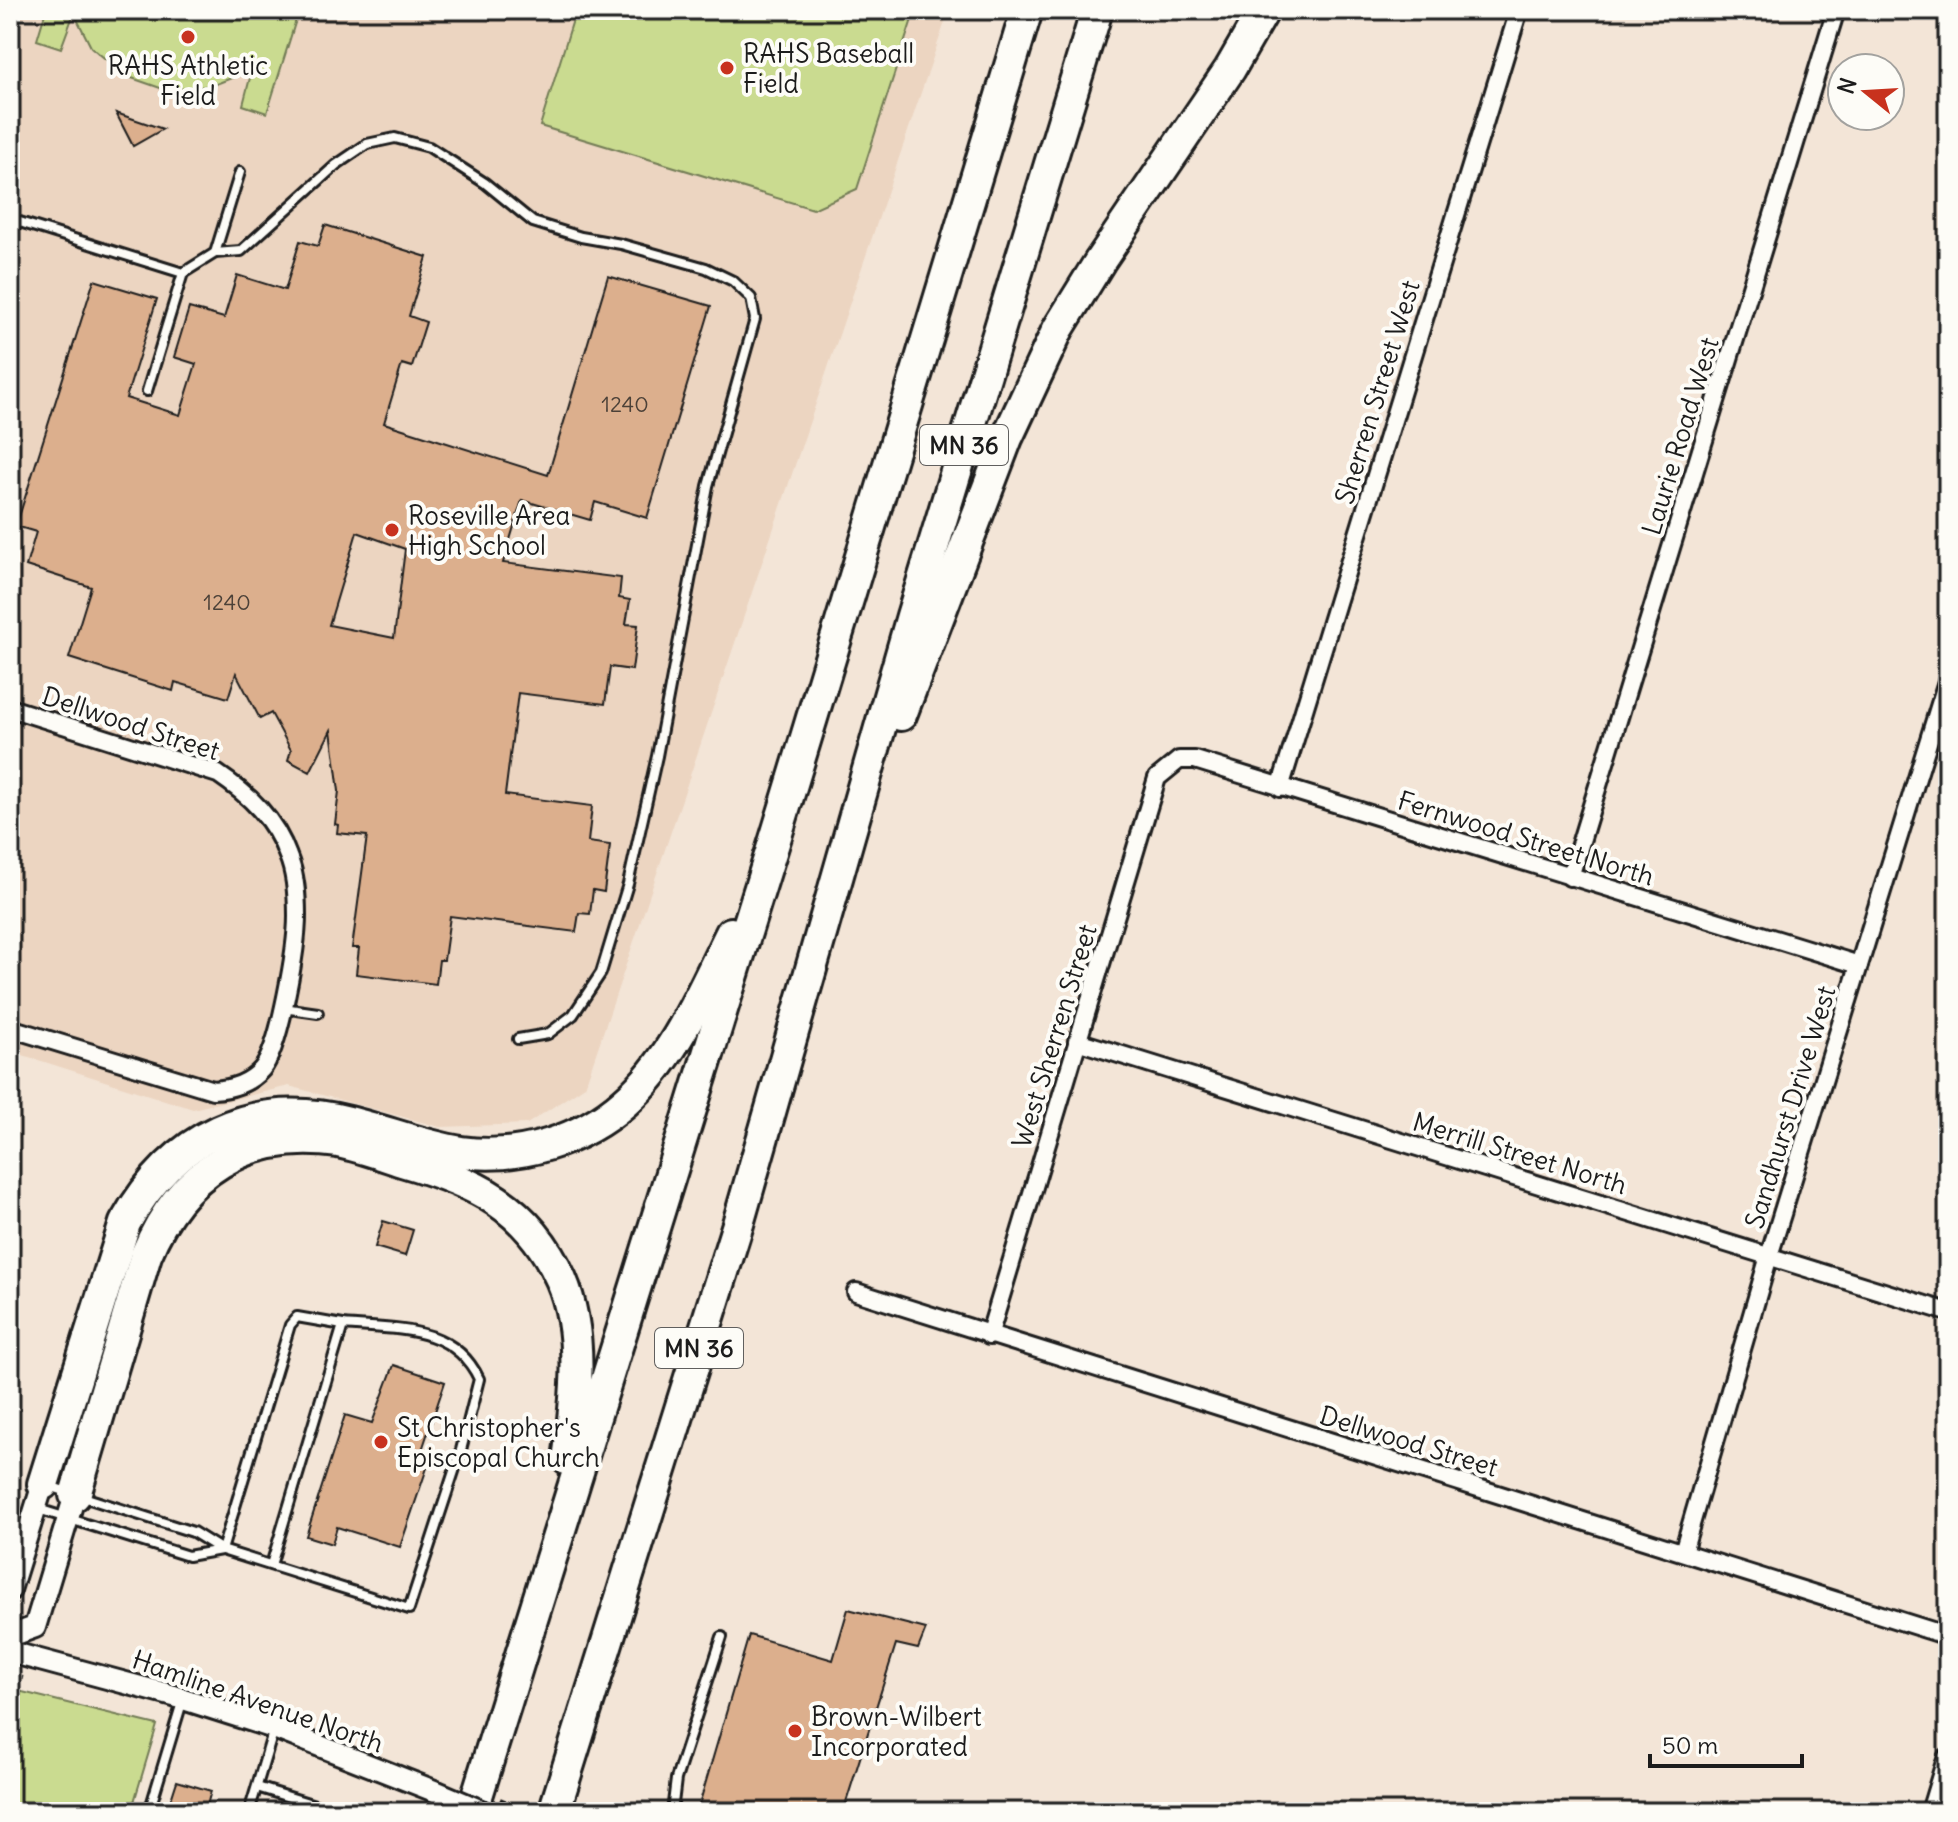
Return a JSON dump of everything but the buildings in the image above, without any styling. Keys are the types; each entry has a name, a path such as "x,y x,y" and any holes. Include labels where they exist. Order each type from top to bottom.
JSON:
{"highway":[{"path":"974,183 1008,10"},
{"name":"MN 36","path":"472,1812 777,833 1027,10"},
{"name":"MN 36","path":"554,1812 738,1224 912,616 1097,10"},
{"path":"836,881 1028,389 1058,329 1100,261 1207,103 1264,10"},
{"path":"39,1496 125,1223 139,1197 157,1174 179,1154 230,1125 259,1117 296,1114 347,1121 460,1152 519,1152 576,1134 625,1102 665,1056 694,1007 777,833"},
{"path":"72,1507 146,1255 170,1207 207,1170 253,1147 304,1139 341,1143 446,1173 480,1188 505,1205 526,1225 544,1248 562,1281 571,1309 575,1338 575,1401 564,1487 546,1579"}],"street":[{"name":"Sherren Street West","path":"1280,788 1519,10"},
{"name":"Laurie Road West","path":"1570,877 1836,10"},
{"name":"Sandhurst Drive West","path":"1683,1552 1769,1256 1948,678"},
{"name":"Dellwood Street","path":"10,708 218,774 245,792 272,822 283,845 296,888 297,920 277,1039 266,1062 252,1078 228,1089 213,1090 10,1028"},
{"name":"Fernwood Street North","path":"1179,760 1195,760 1859,965"},
{"name":"West Sherren Street","path":"989,1336 1157,778 1179,760"},
{"name":"Merrill Street North","path":"1077,1041 1948,1312"},
{"name":"Dellwood Street","path":"856,1292 1948,1636"},
{"path":"10,1590 39,1496"},
{"path":"11,1641 35,1627 72,1507"},
{"name":"Hamline Avenue North","path":"11,1641 274,1728 484,1812"},
{"path":"1932,1812 1948,1759"}],"lane":[{"path":"147,391 183,273 215,253 241,251 336,165 367,144 395,138 429,147 485,183 533,222 706,268 733,281 751,298 755,319 708,486 657,756 616,927 601,973 573,1015 548,1034 518,1039"},
{"path":"215,253 240,172"},
{"path":"10,219 183,273"},
{"path":"283,1008 318,1013"},
{"path":"39,1496 72,1507 193,1532 222,1550 409,1609 461,1450 479,1379 471,1361 449,1344 420,1333 297,1317 290,1325 222,1550"},
{"path":"271,1565 343,1325"},
{"path":"39,1496 188,1556 222,1550"},
{"path":"672,1812 676,1779 722,1637"},
{"path":"149,1812 183,1698"},
{"path":"249,1812 274,1728"},
{"path":"257,1787 337,1812"}],"path":[{"path":"10,1675 24,1678"}],"shaded area":[{"name":"Roseville Area High School","path":"10,10 949,10 585,1086 527,1124 440,1127 289,1086 193,1109 10,1051"}],"green space":[{"path":"46,10 299,10 267,113 243,105 252,70 211,86 166,90 126,76 91,47 74,13 61,48 37,40"},
{"name":"RAHS Baseball Field","path":"576,10 915,10 857,189 813,209 540,126"},
{"path":"10,1689 157,1725 131,1812 10,1812"}],"place":[{"name":"RAHS Athletic Field","path":"188,37"},
{"name":"RAHS Baseball Field","path":"727,68"},
{"name":"Roseville Area High School","path":"392,530"},
{"name":"St Christopher's Episcopal Church","path":"381,1442"},
{"name":"Brown-Wilbert Incorporated","path":"795,1731"}]}
